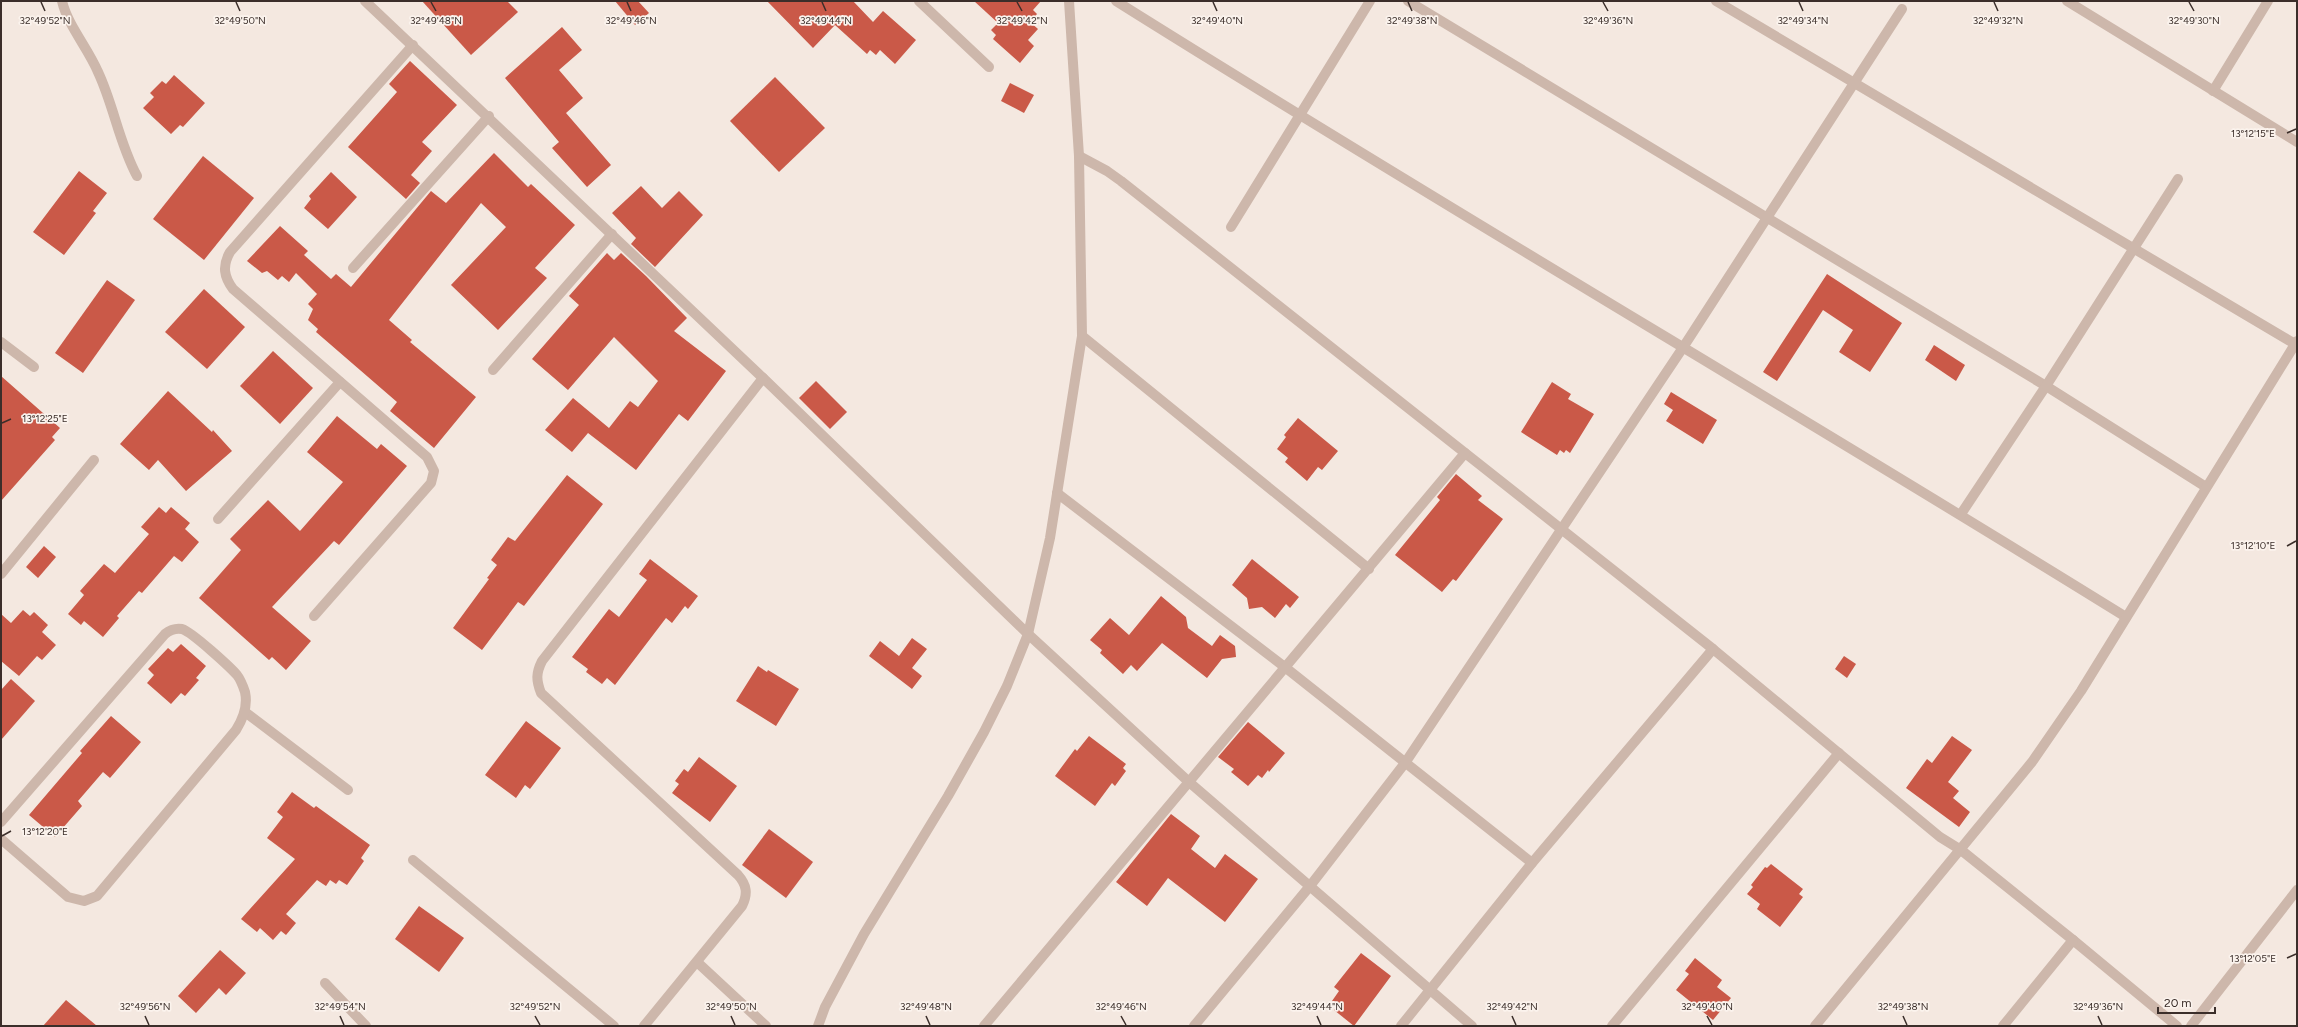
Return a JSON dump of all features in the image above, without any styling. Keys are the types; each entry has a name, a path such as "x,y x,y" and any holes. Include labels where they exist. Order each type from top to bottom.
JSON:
{"street":[{"path":"62,1 71,22 99,73 123,147 137,176"},
{"path":"365,1 489,116 1028,634 1189,782 1472,1026"},
{"path":"918,1 989,67"},
{"path":"818,1026 825,1007 864,934 948,796 984,732 1007,686 1028,634 1050,538 1082,336 1079,156 1069,1"},
{"path":"1116,1 1299,116 1684,346 1961,514 2126,617"},
{"path":"1231,227 1370,1"},
{"path":"1408,1 1766,219 2046,386 2206,487"},
{"path":"1716,1 1854,84 2296,342 2081,691 2032,762 1815,1026"},
{"path":"2068,1 2297,142"},
{"path":"2213,91 2268,1"},
{"path":"1194,1026 1310,886 1405,763 1560,529 1684,346 1902,9"},
{"path":"314,616 431,483 434,477 432,464 427,457 233,289 227,280 224,270 226,260 230,252 413,45"},
{"path":"353,268 489,116"},
{"path":"1079,156 1107,171 1121,181 1713,649 1940,837 1961,850 2074,940 2177,1026"},
{"path":"1961,514 2046,386 2133,247 2178,179"},
{"path":"493,370 612,234"},
{"path":"1082,336 1369,569"},
{"path":"1,342 34,367"},
{"path":"644,1026 742,906 746,898 744,881 541,693 537,682 537,671 542,661 763,378"},
{"path":"218,519 340,382"},
{"path":"984,1026 1465,454"},
{"path":"1,574 94,460"},
{"path":"1057,493 1286,668 1532,863"},
{"path":"1,822 170,630 182,629 188,632 238,676 245,693 245,712 236,730 97,896 84,901 68,897 1,840"},
{"path":"1401,1026 1532,863 1713,649"},
{"path":"245,712 348,790"},
{"path":"1612,1026 1839,753"},
{"path":"413,860 614,1026"},
{"path":"2191,1026 2297,890"},
{"path":"2003,1026 2074,940"},
{"path":"697,962 766,1026"},
{"path":"324,983 366,1026"}],"building":[{"path":"422,1 507,1 518,12 471,55"},
{"path":"615,1 638,1 649,13 635,25"},
{"path":"767,1 853,1 873,22 883,11 916,40 895,64 880,50 876,55 870,50 867,54 835,25 813,48"},
{"path":"974,1 1041,1 1033,10 1037,14 1030,22 1038,29 1028,40 1034,46 1020,63 993,39 996,35 991,30 998,23"},
{"path":"562,27 582,50 559,70 583,98 566,113 611,165 587,187 552,148 559,142 505,78"},
{"path":"410,61 457,105 422,142 432,151 411,175 420,183 406,199 348,147 397,92 389,84"},
{"path":"174,75 205,103 183,127 180,125 171,134 143,108 154,97 150,93 162,81 166,84"},
{"path":"775,77 825,128 779,172 730,121"},
{"path":"1010,83 1034,95 1024,113 1001,101"},
{"path":"494,153 528,187 531,184 575,225 535,268 547,278 498,330 451,285 506,227 481,203 389,320 412,340 410,342 476,397 434,448 390,411 397,402 316,332 318,329 308,320 313,309 308,304 317,294 296,273 289,282 282,276 278,280 267,271 262,273 247,261 280,226 308,251 304,255 331,279 336,274 351,287 431,191 446,203"},
{"path":"203,156 254,198 204,260 153,219"},
{"path":"79,171 107,193 93,211 96,213 64,255 33,232"},
{"path":"331,172 357,197 328,229 304,208 311,199 309,196"},
{"path":"641,186 662,208 679,191 703,215 655,267 631,244 636,238 612,213"},
{"path":"607,253 614,260 621,253 646,276 687,318 674,331 726,371 688,421 679,414 636,470 588,433 572,452 545,430 573,398 609,428 630,401 638,407 658,381 614,337 568,390 532,359 579,305 569,296"},
{"path":"1827,274 1902,323 1870,372 1839,352 1853,330 1823,310 1777,381 1763,372"},
{"path":"107,280 135,300 83,373 55,353"},
{"path":"204,289 245,327 207,369 165,332"},
{"path":"1934,345 1965,365 1956,381 1925,360"},
{"path":"273,351 313,388 280,424 240,386"},
{"path":"1,376 60,428 52,437 55,440 1,501"},
{"path":"816,381 847,412 830,429 799,398"},
{"path":"1552,382 1571,394 1568,399 1594,414 1570,453 1566,450 1564,453 1560,450 1557,455 1521,432"},
{"path":"168,391 212,432 213,430 232,451 186,491 158,460 149,470 120,444"},
{"path":"1671,392 1717,420 1703,444 1666,421 1673,410 1664,404"},
{"path":"337,416 377,449 381,444 407,466 339,545 334,541 272,607 311,641 286,670 272,657 269,660 199,598 241,550 230,539 268,500 300,531 343,482 307,452"},
{"path":"1298,418 1338,451 1322,470 1318,467 1307,481 1285,462 1288,458 1277,449 1286,437 1284,435"},
{"path":"1456,474 1482,496 1478,500 1503,519 1456,581 1453,579 1442,592 1395,555 1440,500 1437,497"},
{"path":"567,475 603,504 524,606 518,602 482,650 453,628 489,579 487,578 497,565 491,560 508,537 515,541"},
{"path":"159,507 166,513 171,507 190,523 185,529 199,542 182,562 174,556 142,593 139,591 117,616 119,618 103,637 84,621 81,625 68,614 84,595 80,591 104,564 115,573 149,534 141,527"},
{"path":"44,546 56,557 38,578 26,567"},
{"path":"650,559 698,596 688,609 685,606 672,623 666,618 615,685 607,678 602,684 586,672 588,669 572,657 609,609 619,617 647,580 639,574"},
{"path":"1252,559 1299,597 1290,608 1286,604 1275,618 1262,607 1249,609 1247,598 1232,585"},
{"path":"1161,596 1186,617 1188,628 1212,646 1220,635 1235,646 1236,657 1222,659 1207,678 1162,643 1137,671 1131,665 1123,674 1100,653 1102,650 1090,640 1110,618 1129,635"},
{"path":"23,610 30,616 34,612 48,625 42,632 56,645 42,660 37,656 19,676 1,661 1,614 11,623"},
{"path":"912,638 927,649 912,668 922,676 912,689 869,656 880,641 899,656"},
{"path":"181,644 206,666 196,678 199,680 185,696 181,693 171,704 147,683 154,675 148,669 168,648 173,652"},
{"path":"1844,656 1856,664 1847,678 1835,669"},
{"path":"758,666 767,672 768,670 799,689 776,726 736,701"},
{"path":"11,679 35,701 1,740 1,690"},
{"path":"111,716 141,742 110,778 103,772 78,801 82,806 55,837 29,815 82,753 80,751"},
{"path":"526,721 561,748 530,789 525,785 516,798 485,775"},
{"path":"1248,722 1285,753 1269,772 1268,770 1262,778 1258,775 1248,786 1231,772 1234,769 1218,757"},
{"path":"1089,736 1126,764 1123,768 1126,771 1115,786 1112,783 1095,806 1055,776 1075,749 1077,751"},
{"path":"1952,736 1972,750 1948,782 1959,791 1953,798 1970,812 1959,827 1906,788 1927,759 1932,763"},
{"path":"699,757 737,786 710,822 672,793 679,784 675,781 684,769 688,772"},
{"path":"292,792 314,808 316,806 370,845 361,858 364,861 347,885 339,880 336,884 330,880 326,886 317,880 286,914 296,923 286,935 281,931 273,940 260,928 257,932 241,919 295,859 267,838 283,817 277,812"},
{"path":"1171,814 1200,836 1191,849 1215,868 1225,854 1258,879 1225,922 1168,878 1147,906 1116,882"},
{"path":"769,829 813,862 786,898 742,865"},
{"path":"1771,864 1803,889 1799,894 1803,897 1780,927 1757,909 1760,904 1747,894 1753,887 1751,885 1765,867 1767,868"},
{"path":"419,906 464,938 439,972 395,939"},
{"path":"220,950 246,973 226,995 219,988 196,1013 178,996"},
{"path":"1361,953 1391,976 1354,1026 1334,1010 1338,1005 1332,1001 1339,991 1334,987"},
{"path":"1695,958 1722,980 1717,987 1731,998 1713,1020 1676,990 1689,974 1685,971"},
{"path":"66,1000 97,1026 43,1026"}]}
